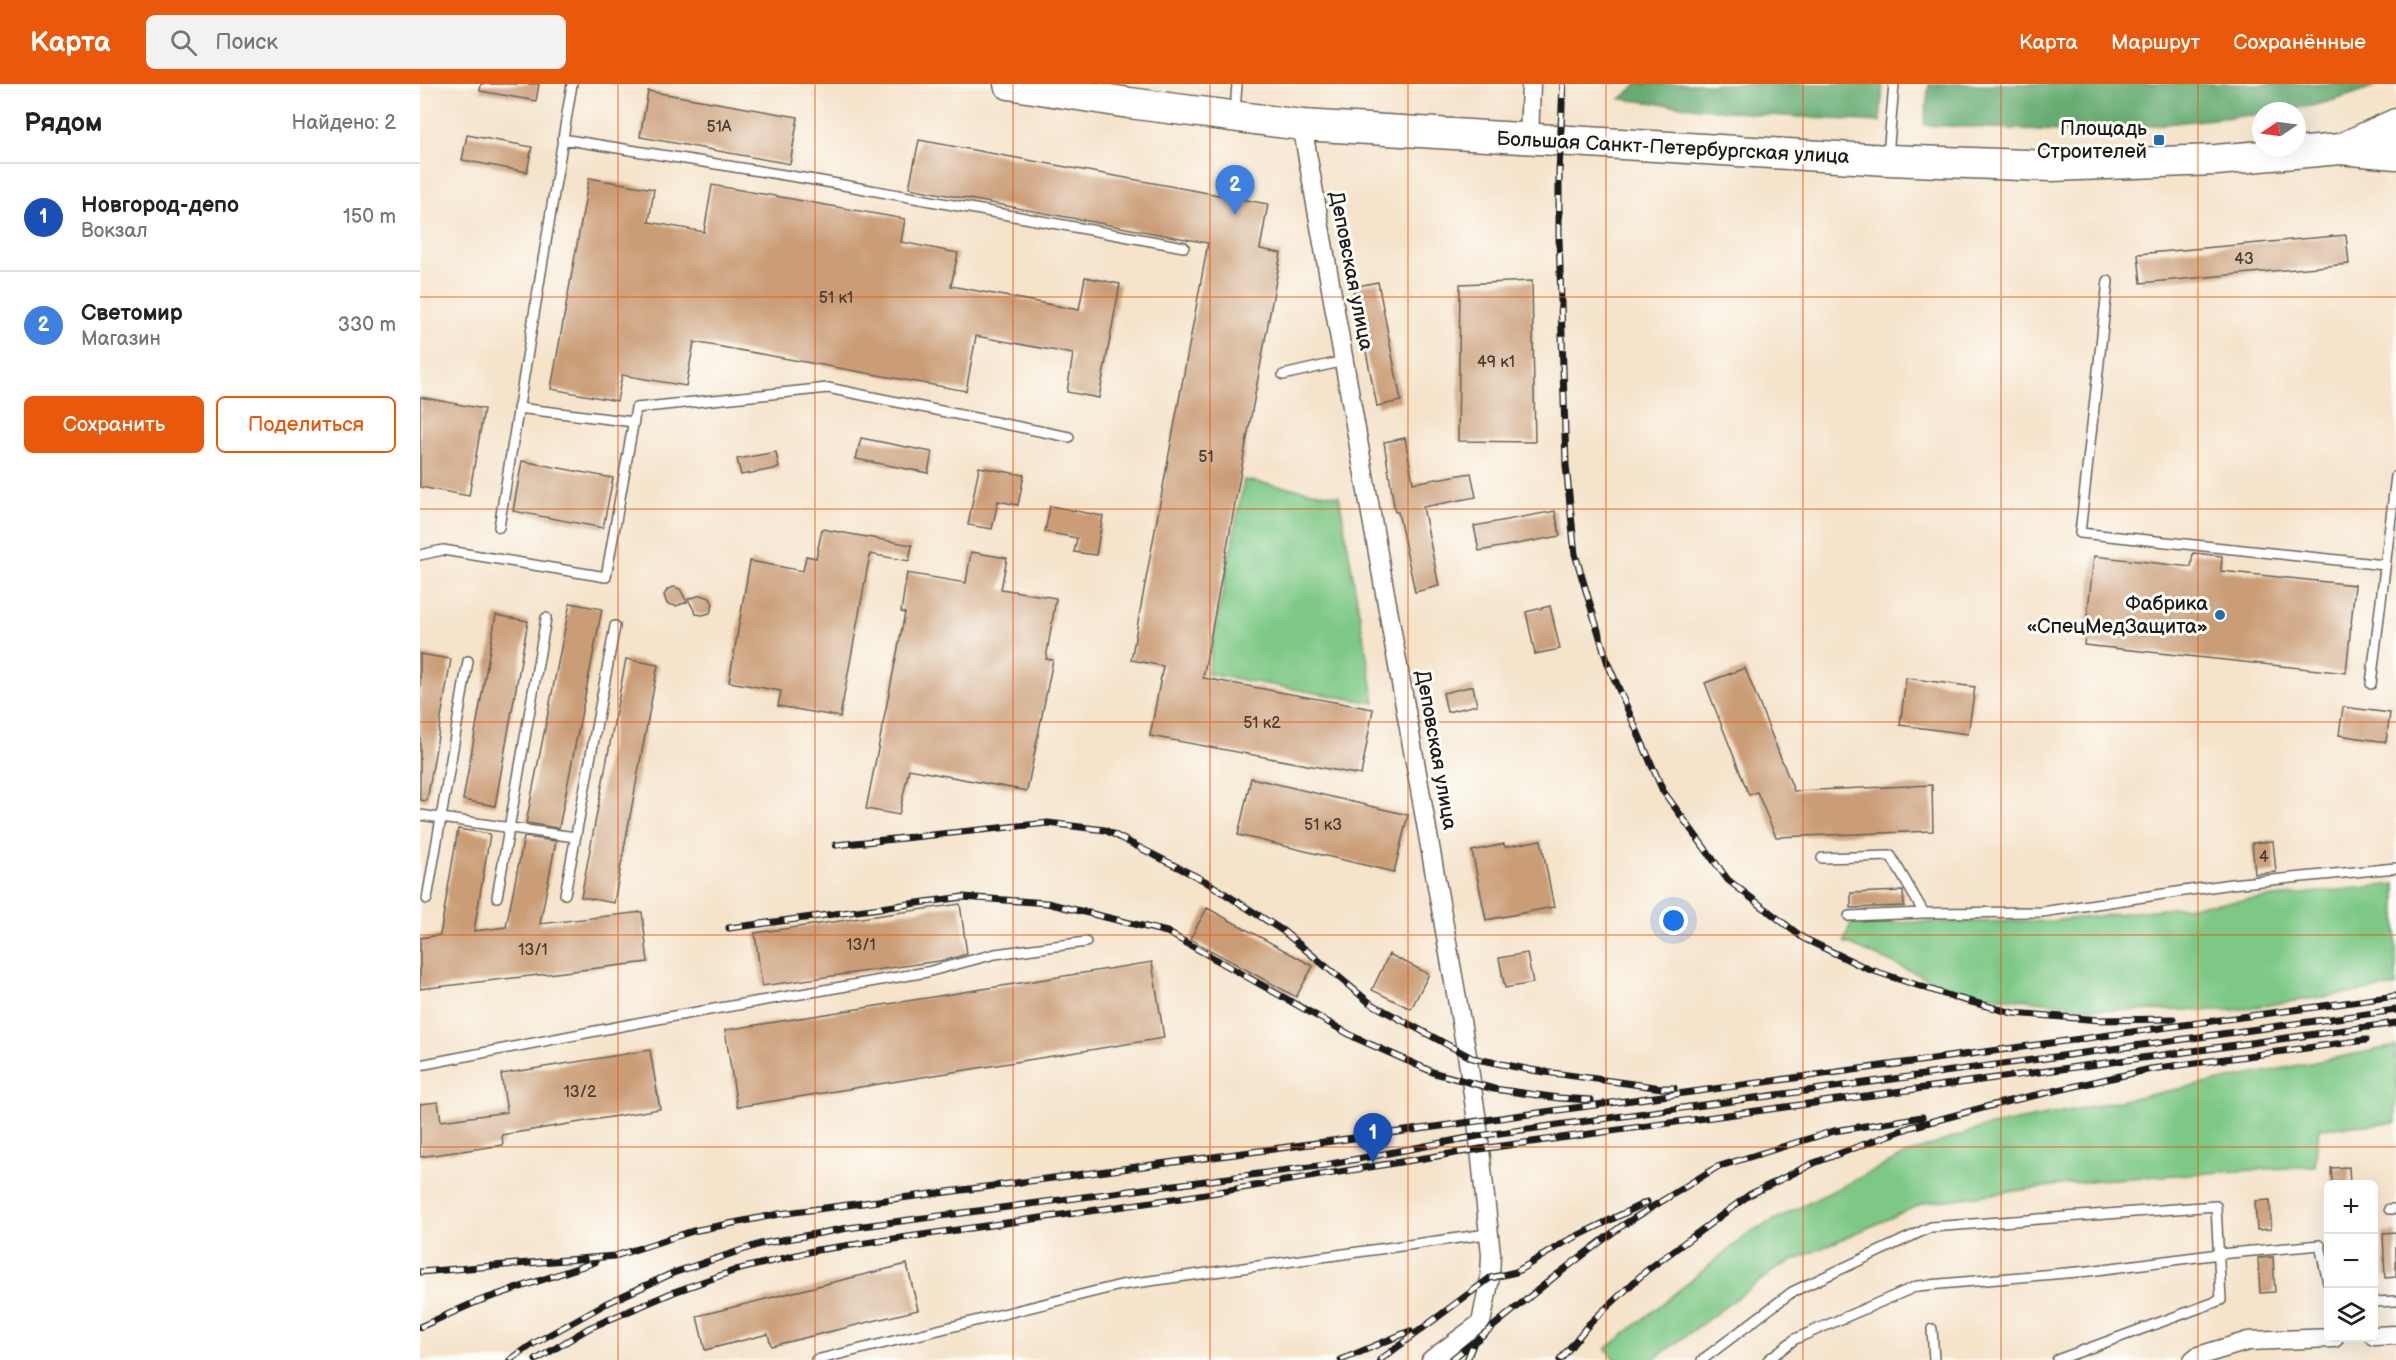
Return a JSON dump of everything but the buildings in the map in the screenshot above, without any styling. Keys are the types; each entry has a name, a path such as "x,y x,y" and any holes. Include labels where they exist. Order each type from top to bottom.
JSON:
{"main road":[{"name":"Большая Санкт-Петербургская улица","path":"1010,84 1302,125 1888,160 2051,166 2216,160 2340,149 2396,154"},
{"name":"Большая Санкт-Петербургская улица","path":"2340,149 2396,124"}],"street":[{"path":"1528,140 1531,84"},
{"name":"Деповская улица","path":"1302,125 1467,1055 1477,1121 1487,1234 1491,1254 1490,1278 1481,1323 1431,1360"},
{"path":"2378,1336 2396,1335"},
{"path":"2194,1359 2248,1341 2324,1338"}],"lane":[{"path":"499,526 572,84"},
{"path":"1235,117 1237,84"},
{"path":"1888,160 1894,84"},
{"path":"562,139 821,181 1184,247"},
{"path":"2108,282 2080,533 2385,565"},
{"path":"1283,375 1344,361"},
{"path":"420,555 443,550 606,577 636,408 828,388 1069,437"},
{"path":"518,408 634,422"},
{"path":"2371,684 2396,476"},
{"path":"497,897 546,618"},
{"path":"565,894 615,626"},
{"path":"427,899 468,661"},
{"path":"420,815 575,837"},
{"path":"1822,858 1891,856 1924,913"},
{"path":"1849,916 2042,912 2230,884 2396,868"},
{"path":"420,1065 663,1018 927,972 995,954 1086,942"},
{"path":"1702,1360 1792,1292 1930,1227 2216,1206 2221,1300 2057,1360"},
{"path":"816,1360 1121,1285 1487,1234"},
{"path":"1768,1360 1795,1339 1917,1286 2089,1271 2219,1254 2320,1245 2324,1264"},
{"path":"2378,1302 2396,1301"},
{"path":"1932,1329 1934,1360"}],"green space":[{"path":"1638,84 1883,84 1880,122 1754,114 1620,99"},
{"path":"1929,84 2380,84 2336,100 2307,107 2306,102 2252,102 2252,115 2086,132 1924,125"},
{"path":"1244,480 1339,496 1375,703 1207,674"},
{"path":"2396,884 2396,986 2234,1010 2112,1010 1959,992 1844,942 1851,923 2051,921"},
{"path":"2396,1046 2396,1123 2319,1128 2315,1166 2098,1180 1924,1203 1779,1267 1653,1360 1615,1360 1606,1349 1752,1231 1909,1153 1981,1128"}],"railway":[{"path":"1563,84 1559,237 1566,465 1575,554 1608,664 1663,791 1728,880 1803,938 1868,969 1953,997 2013,1013 2100,1020 2173,1019"},
{"path":"836,845 1048,823 1105,830 1205,881 1283,931 1370,1003 1472,1058 1531,1070 1674,1088"},
{"path":"729,928 963,897 1047,903 1167,932 1356,1038 1435,1073 1494,1089 1591,1100"},
{"path":"420,1272 615,1256 693,1231 779,1214 2396,996"},
{"path":"510,1360 533,1344 605,1304 673,1273 760,1244 848,1228 1326,1165 1478,1136 2396,1010"},
{"path":"536,1360 589,1328 674,1292 736,1270 817,1250 1187,1197 1480,1149 2396,1023"},
{"path":"1560,1360 1589,1324 1646,1271 1749,1195 1814,1163 1911,1127 2001,1103 2151,1069 2366,1040"},
{"path":"1467,1360 1474,1342 1554,1277 1620,1227 1717,1167 1834,1131 1922,1117"},
{"path":"1490,1278 1516,1272 1565,1242 1647,1202"},
{"path":"420,1327 476,1302 595,1262"},
{"path":"1380,1360 1490,1278 1496,1277"},
{"path":"1341,1360 1410,1331"},
{"path":"1451,1360 1472,1343"}],"place":[{"name":"Площадь Строителей","path":"2159,140"},
{"name":"Светомир","path":"1235,215"},
{"name":"Фабрика «СпецМедЗащита»","path":"2220,615"},
{"name":"Новгород-депо","path":"1373,1163"}]}
